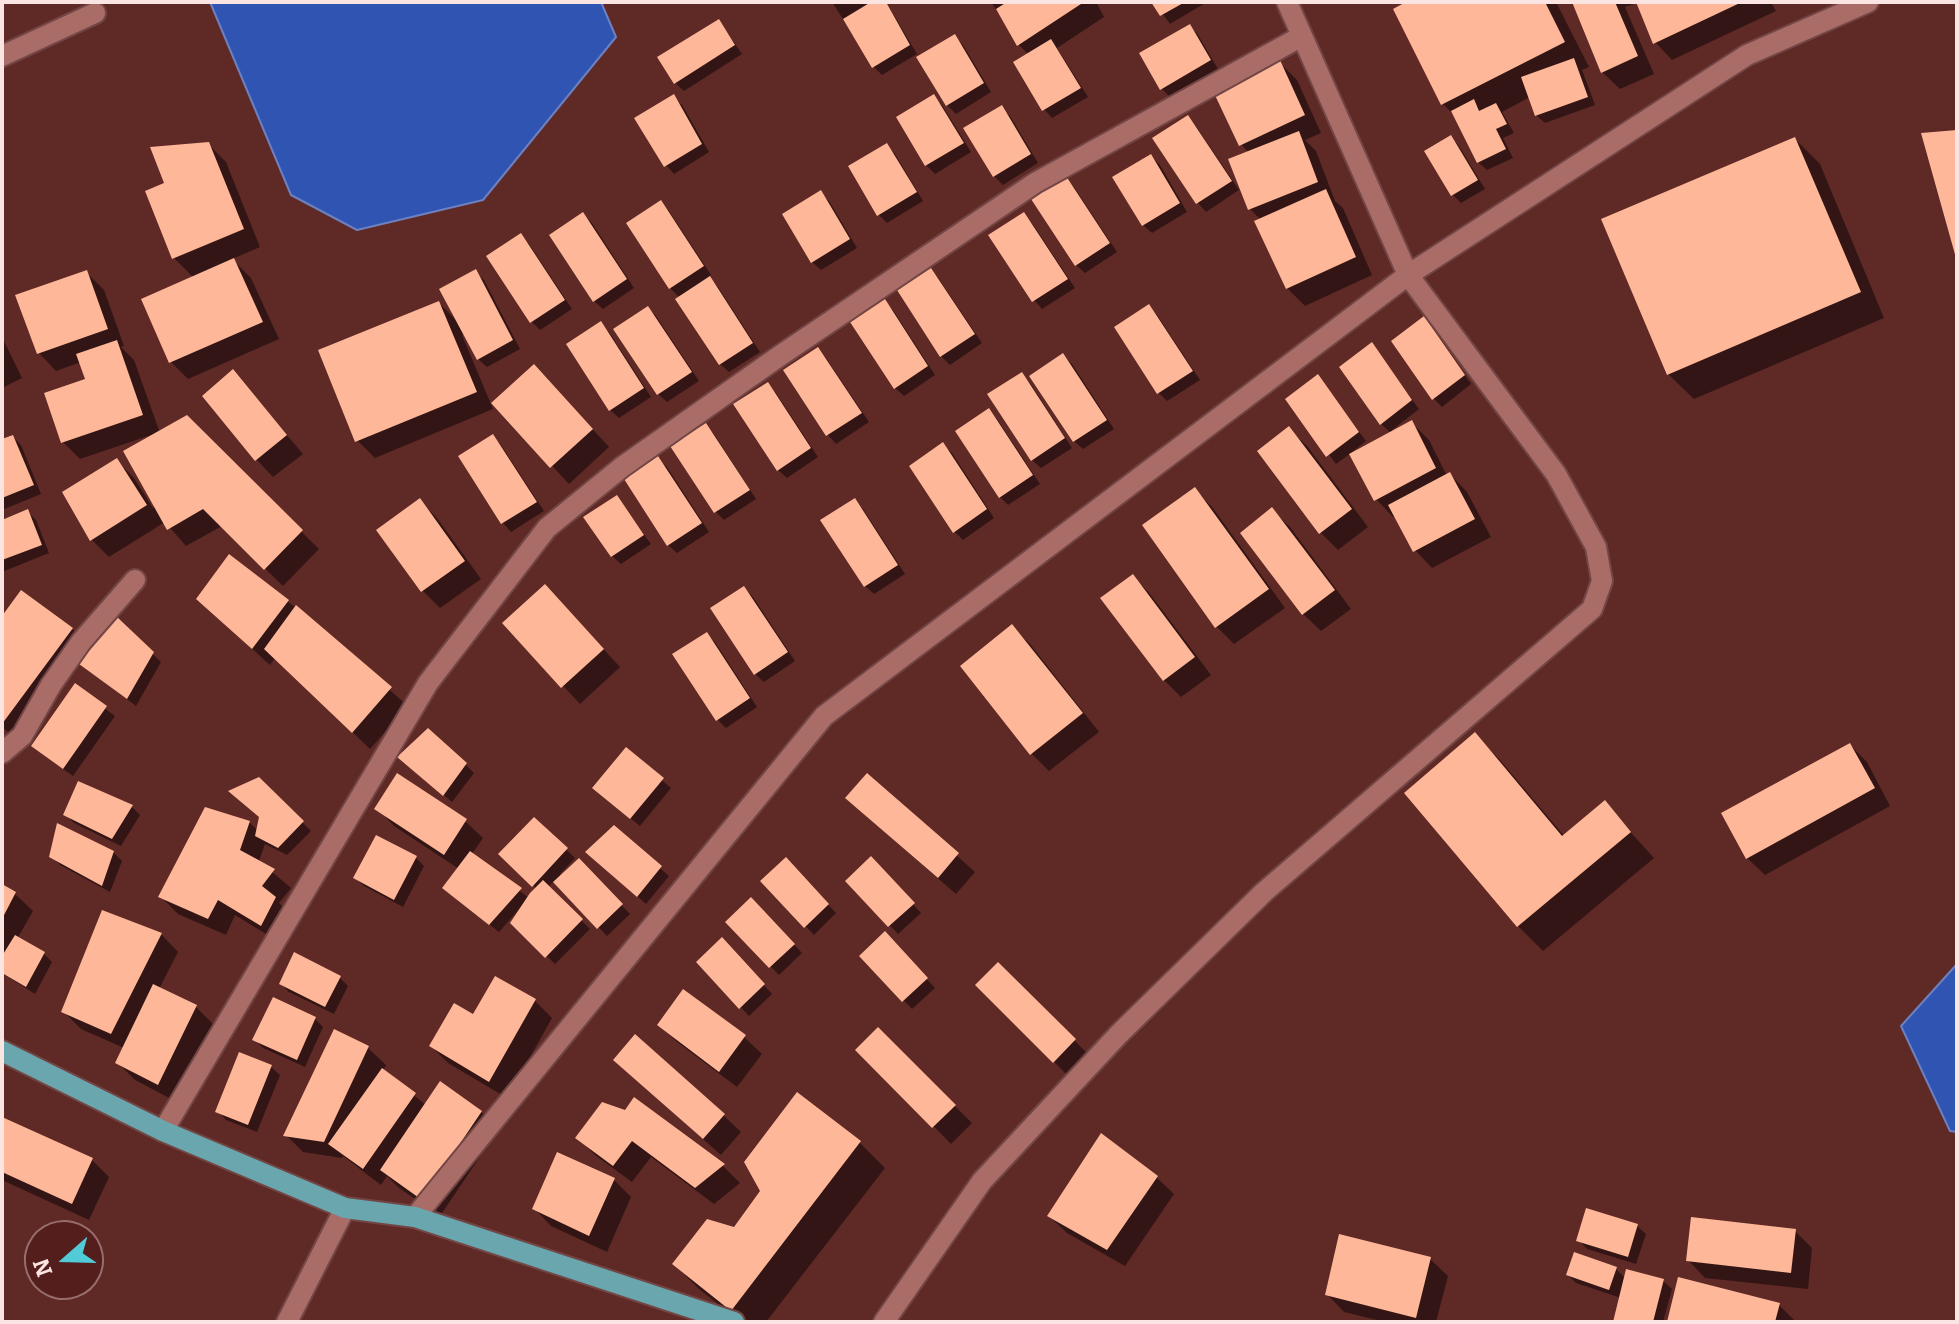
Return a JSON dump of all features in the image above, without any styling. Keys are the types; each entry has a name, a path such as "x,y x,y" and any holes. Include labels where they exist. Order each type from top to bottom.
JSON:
{"main road":[{"path":"2,1051 163,1131 345,1208 415,1217 734,1322"}],"street":[{"path":"884,1322 982,1181 1119,1034 1264,892 1592,609 1602,581 1596,547 1556,474 1408,275 1287,2"},
{"path":"415,1217 824,716 1408,275 1747,55 1868,2"},
{"path":"2,56 95,13"},
{"path":"163,1131 428,683 547,528 661,439 1035,183 1302,36"},
{"path":"2,753 22,736 51,685 81,642 135,580"},
{"path":"287,1322 345,1208"}],"water":[{"path":"210,2 601,2 616,37 483,200 357,230 291,195"},
{"path":"1957,964 1957,1132 1950,1131 1901,1026"}],"building":[{"path":"871,2 886,2 910,45 872,68 843,19"},
{"path":"1007,2 1084,2 1017,46 996,9"},
{"path":"1151,2 1185,2 1160,16"},
{"path":"1406,2 1545,2 1565,42 1441,105 1393,9"},
{"path":"1572,2 1615,2 1638,56 1601,73"},
{"path":"1636,2 1742,2 1653,44"},
{"path":"719,19 735,45 674,84 657,57"},
{"path":"1190,24 1211,60 1160,90 1139,53"},
{"path":"955,34 984,83 946,106 916,57"},
{"path":"1051,39 1081,88 1042,111 1013,62"},
{"path":"1574,58 1588,97 1535,116 1521,77"},
{"path":"1280,60 1305,115 1239,146 1213,91"},
{"path":"674,94 702,144 664,167 634,118"},
{"path":"934,94 964,143 925,166 896,117"},
{"path":"1474,99 1479,111 1496,103 1507,124 1496,129 1506,149 1477,163 1451,111"},
{"path":"1002,105 1031,154 993,177 963,128"},
{"path":"1188,115 1232,181 1196,204 1152,138"},
{"path":"1957,130 1957,258 1956,258 1921,133"},
{"path":"1299,131 1318,182 1248,210 1228,159"},
{"path":"1451,135 1478,180 1451,196 1424,151"},
{"path":"1795,137 1861,292 1667,375 1601,219"},
{"path":"209,142 244,229 172,259 145,191 164,183 150,147"},
{"path":"887,143 917,192 877,216 848,166"},
{"path":"1151,154 1180,203 1142,226 1112,177"},
{"path":"1066,176 1110,243 1075,266 1031,199"},
{"path":"1326,189 1356,257 1286,289 1254,221"},
{"path":"821,190 850,239 811,263 782,214"},
{"path":"661,200 704,266 669,289 626,223"},
{"path":"583,212 627,279 593,302 549,235"},
{"path":"1024,212 1068,279 1032,302 988,235"},
{"path":"521,233 565,300 530,323 486,256"},
{"path":"234,258 263,322 169,363 141,299"},
{"path":"931,268 975,334 940,357 897,290"},
{"path":"476,269 513,340 477,360 439,289"},
{"path":"87,270 108,329 37,354 15,295"},
{"path":"710,276 753,343 719,365 675,299"},
{"path":"885,299 928,366 894,389 850,322"},
{"path":"439,301 477,392 355,442 318,350"},
{"path":"1149,304 1193,371 1157,394 1114,327"},
{"path":"648,306 692,372 657,395 613,329"},
{"path":"1424,316 1465,375 1432,400 1391,341"},
{"path":"601,321 644,388 609,411 566,344"},
{"path":"117,340 143,415 61,443 44,393 85,379 76,354"},
{"path":"1372,342 1412,400 1380,425 1339,367"},
{"path":"818,347 862,413 826,436 783,370"},
{"path":"1063,353 1107,420 1073,442 1029,376"},
{"path":"534,364 593,429 550,468 491,403"},
{"path":"233,369 287,435 255,461 202,396"},
{"path":"1022,372 1065,438 1031,461 987,394"},
{"path":"1318,374 1359,432 1326,457 1285,399"},
{"path":"768,382 811,448 777,471 733,404"},
{"path":"989,408 1033,475 999,498 955,431"},
{"path":"187,415 303,530 264,570 203,509 167,530 123,451"},
{"path":"1412,420 1436,468 1374,501 1349,454"},
{"path":"706,423 750,490 714,513 670,446"},
{"path":"1289,426 1352,509 1319,534 1257,451"},
{"path":"493,434 537,502 501,524 458,456"},
{"path":"13,435 34,485 2,498 2,439"},
{"path":"943,442 987,509 953,533 909,466"},
{"path":"658,456 702,523 667,546 624,479"},
{"path":"117,458 147,505 90,541 62,492"},
{"path":"1450,472 1475,519 1413,552 1388,505"},
{"path":"1195,487 1269,589 1215,628 1142,525"},
{"path":"617,495 644,535 611,557 583,517"},
{"path":"420,498 465,561 421,592 376,530"},
{"path":"855,498 898,565 864,587 820,520"},
{"path":"1272,507 1335,590 1302,615 1240,533"},
{"path":"28,509 42,545 2,560 2,520"},
{"path":"229,554 289,600 252,649 196,599"},
{"path":"1133,574 1195,657 1163,681 1100,598"},
{"path":"545,584 604,649 561,688 502,623"},
{"path":"744,586 788,652 754,675 710,608"},
{"path":"21,590 73,628 2,724 2,616"},
{"path":"296,605 392,687 352,733 264,649"},
{"path":"116,616 154,652 127,699 79,664"},
{"path":"1012,624 1083,713 1030,755 960,666"},
{"path":"707,632 750,698 716,721 672,654"},
{"path":"75,683 107,706 63,769 31,746"},
{"path":"428,728 467,763 443,796 397,757"},
{"path":"1475,732 1562,836 1605,800 1631,832 1517,927 1404,793"},
{"path":"1850,743 1875,788 1746,859 1721,813"},
{"path":"626,747 664,778 630,819 592,788"},
{"path":"397,773 467,819 444,855 374,809"},
{"path":"867,773 959,853 938,878 845,798"},
{"path":"259,777 304,821 278,848 255,836 259,817 228,791"},
{"path":"78,781 133,805 112,839 63,815"},
{"path":"205,807 250,821 240,850 275,869 262,886 276,897 261,926 218,900 208,919 158,897"},
{"path":"534,817 568,848 532,887 498,854"},
{"path":"57,823 114,851 102,886 49,857"},
{"path":"614,825 662,866 637,897 585,852"},
{"path":"376,835 417,856 394,900 353,878"},
{"path":"470,851 522,888 489,925 442,888"},
{"path":"871,856 915,903 888,927 845,881"},
{"path":"786,857 829,904 804,928 760,881"},
{"path":"579,858 623,904 597,929 553,882"},
{"path":"543,880 583,919 545,958 510,923"},
{"path":"2,884 16,892 2,919"},
{"path":"751,897 795,944 769,968 725,922"},
{"path":"102,910 162,933 111,1034 61,1012"},
{"path":"885,931 928,978 902,1002 859,956"},
{"path":"15,935 45,952 26,987 2,973 2,956"},
{"path":"722,937 765,984 739,1009 696,962"},
{"path":"294,952 341,976 325,1007 279,984"},
{"path":"998,962 1076,1039 1053,1063 975,985"},
{"path":"495,976 536,999 489,1082 429,1046 454,1003 473,1014"},
{"path":"153,984 197,1005 158,1085 115,1063"},
{"path":"683,989 746,1035 719,1072 657,1025"},
{"path":"273,997 316,1017 297,1060 252,1040"},
{"path":"878,1027 956,1105 932,1128 855,1050"},
{"path":"334,1029 369,1046 324,1142 283,1136"},
{"path":"635,1034 725,1114 703,1139 613,1060"},
{"path":"239,1052 272,1065 248,1125 215,1112"},
{"path":"382,1068 416,1093 363,1169 328,1144"},
{"path":"440,1081 482,1111 422,1200 380,1170"},
{"path":"797,1092 861,1141 731,1311 672,1264 707,1219 734,1227 760,1191 744,1162"},
{"path":"634,1097 725,1164 695,1188 632,1141 613,1166 575,1138 602,1102 625,1110"},
{"path":"2,1117 93,1158 72,1204 2,1172"},
{"path":"1101,1133 1158,1176 1107,1250 1047,1216"},
{"path":"557,1152 615,1178 589,1236 532,1209"},
{"path":"1586,1208 1638,1224 1628,1257 1576,1241"},
{"path":"1691,1217 1796,1229 1791,1273 1686,1261"},
{"path":"1339,1234 1431,1257 1416,1318 1325,1295"},
{"path":"1574,1252 1617,1267 1609,1290 1566,1275"},
{"path":"1626,1269 1664,1279 1653,1322 1613,1322"},
{"path":"1678,1277 1780,1303 1775,1322 1667,1322"}]}
